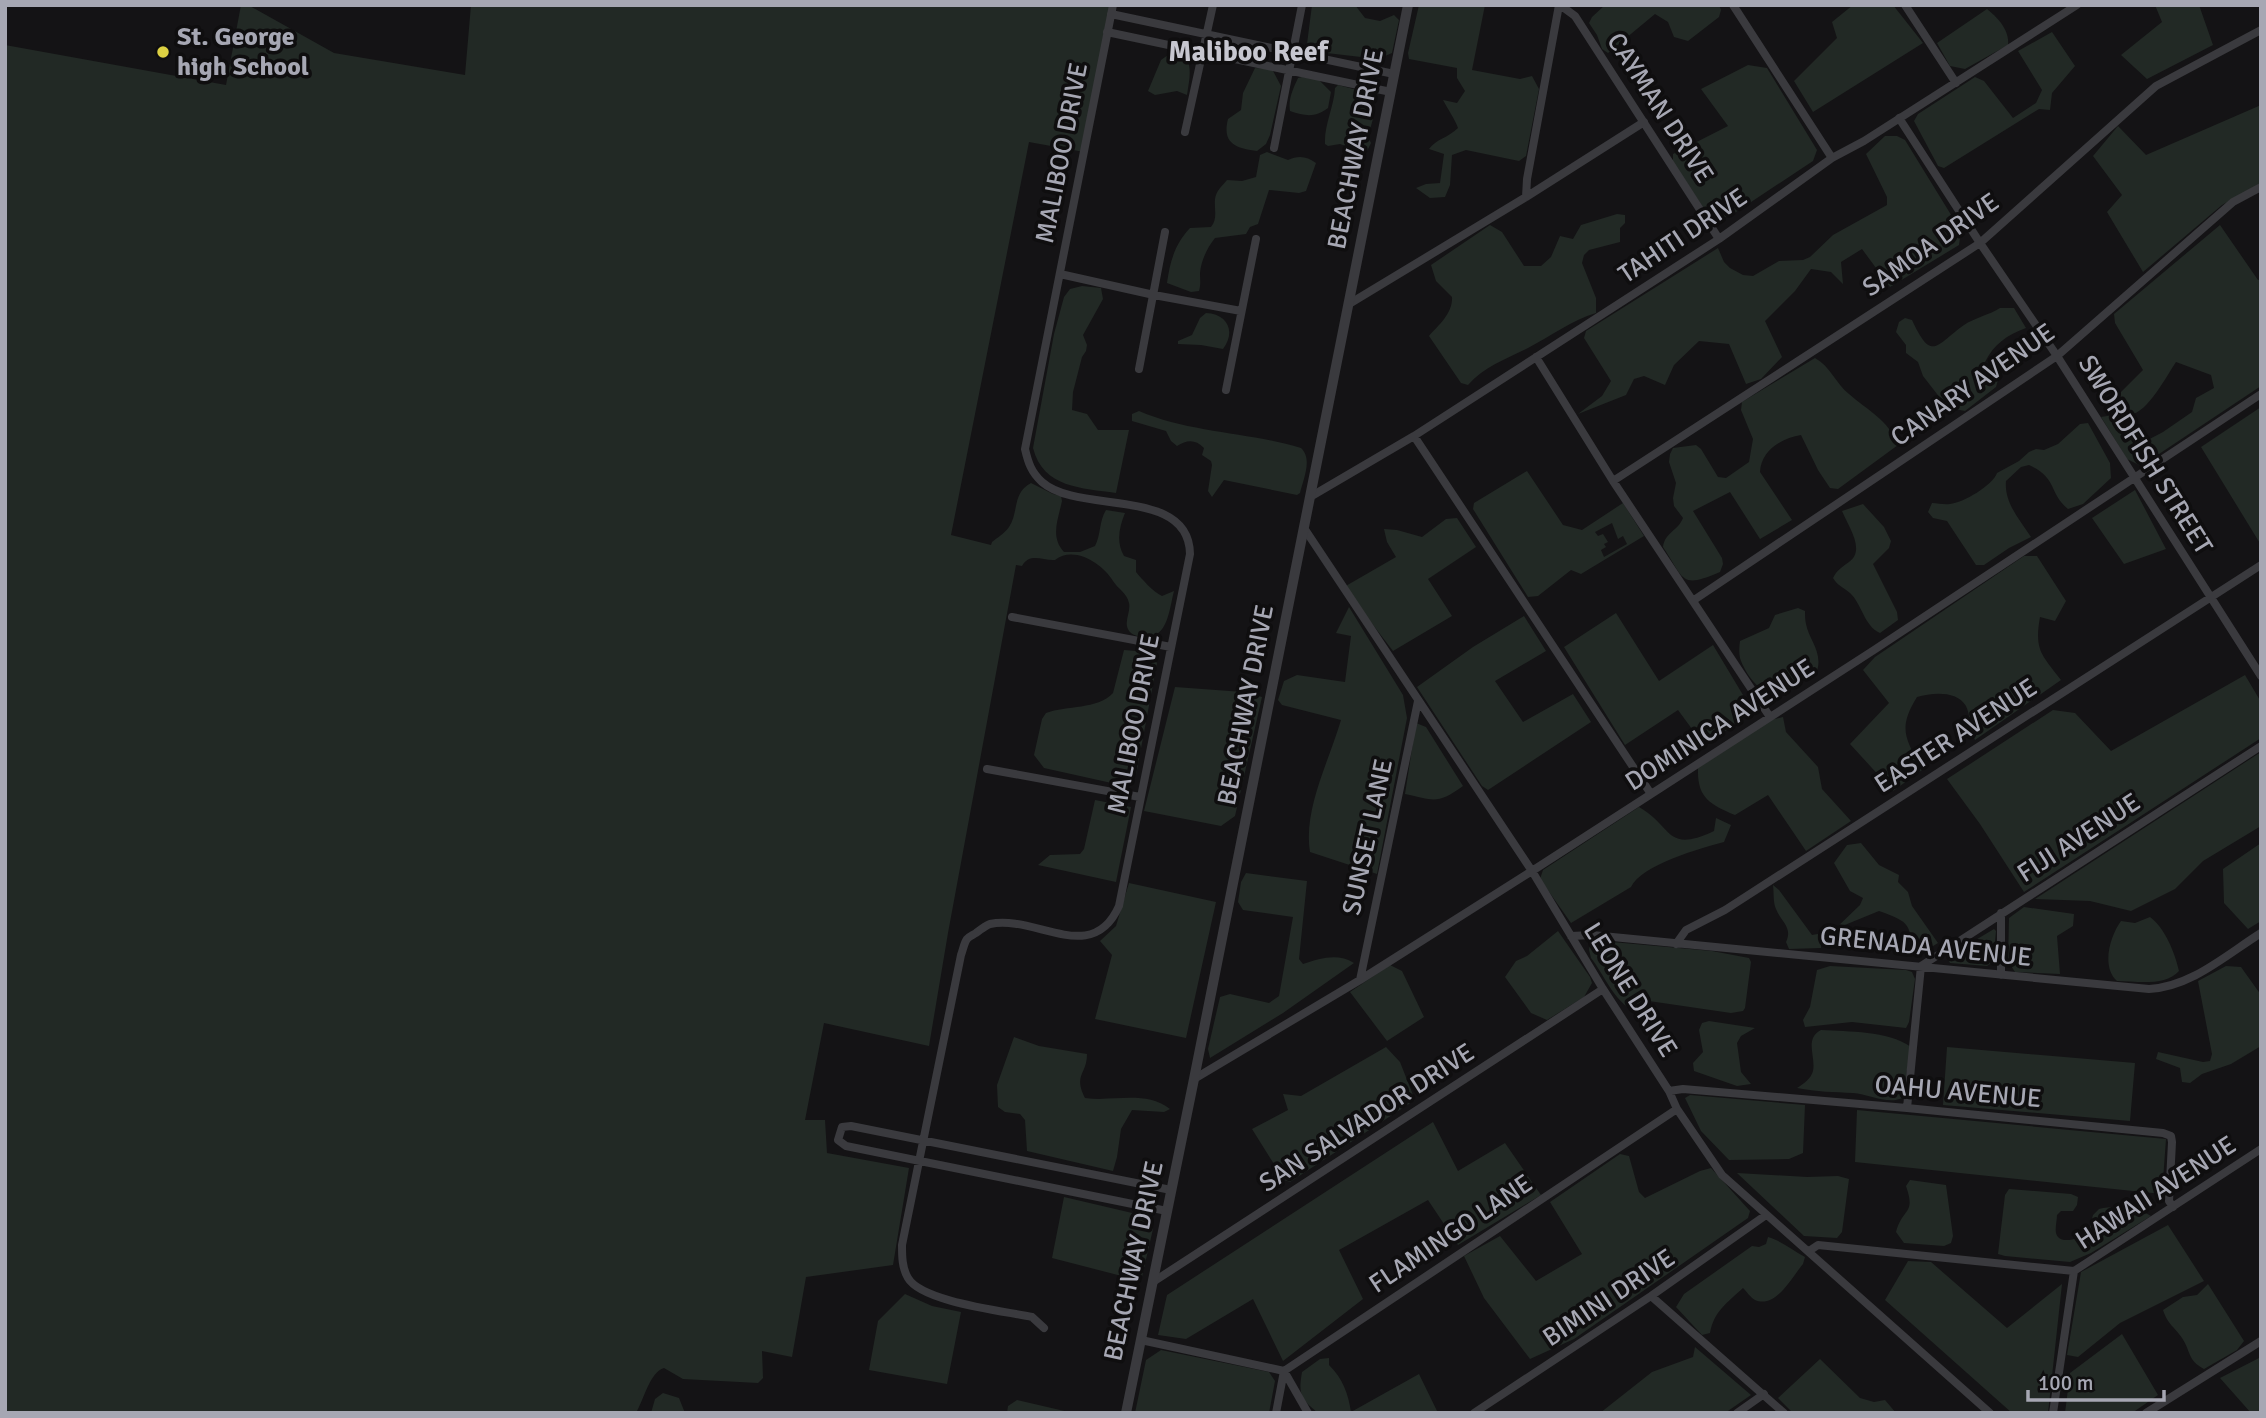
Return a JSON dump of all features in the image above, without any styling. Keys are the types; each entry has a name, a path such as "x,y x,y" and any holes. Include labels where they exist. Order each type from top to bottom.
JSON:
{"street":[{"path":"1185,132 1213,5"},
{"path":"1274,148 1302,5"},
{"name":"BEACHWAY DRIVE","path":"1126,1413 1408,5"},
{"name":"CAYMAN DRIVE","path":"1526,197 1559,5 1575,16 1719,239"},
{"path":"1733,5 1832,158"},
{"path":"1905,5 1956,83"},
{"name":"TAHITI DRIVE","path":"1310,497 1414,436 1719,239 1832,158 1956,83 2076,5"},
{"path":"1112,10 1206,35 1394,74"},
{"name":"MALIBOO DRIVE","path":"1044,1328 1032,1317 936,1297 915,1286 907,1277 902,1261 902,1245 961,955 967,939 989,924 1011,924 1085,936 1108,923 1119,906 1190,554 1190,541 1185,529 1175,520 1153,510 1067,494 1044,484 1030,468 1025,449 1112,10"},
{"name":"SAMOA DRIVE","path":"1613,481 1980,243 2156,86 2261,30"},
{"path":"1107,32 1391,92"},
{"name":"SWORDFISH STREET","path":"1899,118 2057,355 2261,676"},
{"path":"1349,304 1644,122"},
{"name":"CANARY AVENUE","path":"1694,600 2057,355 2233,202 2261,187"},
{"path":"1139,369 1165,232"},
{"path":"1226,390 1256,239"},
{"path":"1060,274 1241,311"},
{"path":"1536,357 1613,481 1770,717"},
{"name":"DOMINICA AVENUE","path":"1194,1079 1360,981 1532,871 2261,394"},
{"path":"1414,436 1651,794"},
{"name":"LEONE DRIVE","path":"1304,528 1532,871 1677,1109 1722,1175 1990,1413"},
{"name":"EASTER AVENUE","path":"1675,944 1686,930 1725,910 2261,565"},
{"path":"1012,617 1171,647"},
{"name":"SUNSET LANE","path":"1360,981 1418,701"},
{"name":"FIJI AVENUE","path":"1921,966 2261,746"},
{"path":"987,769 1140,797"},
{"path":"2001,913 2001,975"},
{"name":"GRENADA AVENUE","path":"1572,936 1592,935 2149,989 2168,988 2186,981 2261,933"},
{"path":"1907,1108 1921,966"},
{"name":"SAN SALVADOR DRIVE","path":"1153,1282 1603,989"},
{"name":"OAHU AVENUE","path":"1668,1091 1683,1089 1907,1108 2163,1133 2171,1136 2172,1142 2169,1201 2174,1207"},
{"name":"FLAMINGO LANE","path":"1284,1371 1677,1109"},
{"path":"1167,1211 846,1146 838,1140 842,1127 851,1126 1171,1190"},
{"name":"HAWAII AVENUE","path":"2074,1271 2261,1149"},
{"name":"BIMINI DRIVE","path":"1474,1413 1651,1296 1766,1215"},
{"path":"1809,1251 1818,1245 2074,1271 2053,1413"},
{"path":"1651,1296 1784,1413"},
{"path":"1141,1339 1284,1371 1308,1413"},
{"path":"2146,1413 2261,1340"},
{"path":"1276,1413 1284,1371"},
{"path":"1737,1413 1765,1394"}],"shaded area":[{"path":"241,5 248,5 334,53 465,75 471,5 1116,5 1084,152 1029,142 951,535 991,545 1009,527 1018,497 1031,483 1061,496 1056,534 1064,552 1080,552 1095,546 1106,510 1125,513 1119,535 1124,556 1136,560 1136,572 1155,592 1162,596 1174,591 1166,623 1157,634 1150,637 1137,636 1130,632 1127,626 1129,606 1126,596 1102,568 1087,558 1071,555 1055,560 1033,558 1022,566 1016,565 929,1046 824,1023 805,1120 825,1120 827,1153 909,1168 893,1265 806,1277 792,1357 762,1351 763,1378 758,1383 683,1379 664,1368 651,1380 636,1413 5,1413 5,45 226,85"},
{"path":"1312,5 1355,5 1365,18 1380,21 1394,15 1399,20 1392,53 1378,59 1318,52 1307,44"},
{"path":"1419,5 1485,5 1472,70 1520,79 1532,76 1539,89 1526,156 1519,161 1466,150 1452,155 1450,185 1445,197 1430,198 1416,188 1440,183 1444,154 1429,149 1458,128 1443,100 1457,103 1465,91 1457,78 1457,68 1409,59"},
{"path":"1605,5 1719,5 1721,10 1719,17 1688,41 1674,37 1668,22 1655,14 1608,53 1602,49 1589,23"},
{"path":"1853,5 1893,5 1923,43 1813,112 1794,81 1837,38 1832,22"},
{"path":"2155,5 2199,5 2213,45 2147,79 2121,55 2162,22"},
{"path":"1987,9 2005,29 2008,45 1965,69 1950,66 1937,43"},
{"path":"2052,32 2075,66 2052,93 2050,110 2039,109 1944,168 1938,166 1914,121 1918,114 1975,77 1984,81 2013,118 2036,103 2042,90 2018,51"},
{"path":"1176,54 1187,58 1189,63 1187,95 1177,91 1155,95 1148,91 1161,60"},
{"path":"1748,65 1767,68 1817,150 1813,161 1730,216 1720,218 1707,213 1673,162 1673,154 1728,126 1701,89"},
{"path":"1255,68 1272,69 1281,86 1270,135 1266,144 1257,151 1237,146 1227,134 1228,119 1241,110 1243,93"},
{"path":"1298,78 1318,79 1331,92 1328,108 1310,115 1290,111 1293,90"},
{"path":"1338,85 1361,91 1373,101 1374,115 1368,137 1371,143 1366,153 1340,144 1325,144 1335,88"},
{"path":"2261,105 2261,183 2222,205 2143,272 2107,212 2122,195 2093,156 2118,126 2146,155"},
{"path":"1885,136 1897,136 1905,140 1961,231 1959,245 1890,287 1862,249 1841,262 1843,284 1831,272 1811,269 1795,291 1765,321 1782,357 1761,379 1746,384 1729,344 1699,341 1674,365 1665,385 1644,376 1634,379 1626,395 1578,414 1602,396 1611,381 1584,338 1586,331 1718,248 1730,268 1743,275 1753,276 1779,261 1810,257 1833,235 1887,205 1887,197 1866,154"},
{"path":"1267,152 1288,160 1302,157 1316,163 1306,191 1299,193 1269,190 1258,224 1250,227 1246,234 1215,238 1202,264 1199,291 1191,292 1167,283 1180,240 1190,228 1211,227 1215,217 1216,196 1220,189 1227,180 1242,181 1256,177 1260,155"},
{"path":"1617,214 1625,215 1625,223 1620,228 1620,242 1589,250 1582,263 1596,298 1596,313 1496,364 1468,385 1461,383 1429,336 1448,313 1452,303 1452,297 1436,281 1431,265 1490,225 1502,232 1524,266 1541,266 1551,257 1560,236 1573,239 1581,225"},
{"path":"2220,225 2258,280 2261,279 2261,386 2141,466 2127,459 2101,417 2113,415 2140,444 2192,412 2196,398 2214,388 2211,375 2176,362 2156,394 2142,409 2129,414 2109,404 2143,370 2115,323 2114,314"},
{"path":"1082,286 1101,288 1103,299 1083,335 1087,345 1073,392 1072,410 1087,414 1098,430 1129,430 1116,493 1066,484 1045,471 1033,448 1054,334 1064,297 1070,289"},
{"path":"2000,308 2014,308 2026,328 2002,341 1985,362 1998,380 1996,387 1965,411 1949,408 1923,376 1918,362 1906,353 1906,345 1896,332 1899,322 1905,318 1912,320 1925,342 1935,346 1968,323"},
{"path":"1206,313 1220,317 1228,325 1229,336 1223,349 1178,344 1178,341 1192,335 1200,318"},
{"path":"1815,358 1844,390 1889,428 1898,445 1838,489 1830,488 1801,435 1780,442 1764,457 1760,472 1792,520 1760,539 1730,492 1693,511 1723,564 1720,572 1707,577 1697,580 1685,578 1663,547 1666,538 1683,518 1674,506 1676,483 1669,462 1673,448 1696,445 1718,477 1726,478 1749,462 1753,439 1741,410 1742,402"},
{"path":"2261,407 2261,545 2201,447"},
{"path":"1139,411 1179,424 1301,448 1307,464 1300,493 1297,495 1224,480 1212,497 1208,491 1212,465 1211,461 1202,455 1204,448 1191,441 1177,446 1166,431 1132,421 1132,414"},
{"path":"2088,423 2110,463 2111,478 2083,504 2068,509 2045,475 2029,465 2021,467 2006,481 2006,489 2014,511 2031,537 1984,565 1976,565 1947,521 1933,518 1928,512 1932,503 1950,504 1970,497 1990,483 1997,473 2029,452 2058,444 2080,424"},
{"path":"1527,471 1563,525 1582,530 1623,503 1644,536 1581,574 1571,570 1538,596 1528,597 1473,509 1474,503","holes":["1612,523 1618,539 1623,536 1627,544 1604,557 1601,550 1608,542 1603,534 1598,536 1595,532"]},
{"path":"2135,490 2166,549 2124,564 2092,518"},
{"path":"1863,504 1884,527 1891,541 1889,548 1873,564 1897,612 1898,620 1880,633 1870,625 1850,593 1833,578 1854,557 1856,551 1854,538 1842,511"},
{"path":"1457,518 1476,547 1428,579 1452,616 1393,651 1344,587 1396,557 1387,542 1384,529 1422,537 1446,519"},
{"path":"2024,556 2037,556 2066,601 2055,621 2040,617 2038,628 2041,652 2061,680 1975,740 1966,706 1962,701 1943,694 1917,697 1907,718 1906,734 1922,770 1893,791 1850,744 1889,703 1863,670 1875,657"},
{"path":"1349,607 1403,695 1407,718 1377,874 1310,852 1310,819 1318,786 1341,720 1282,705 1278,700 1284,681 1297,675 1345,682 1351,636 1336,633"},
{"path":"1798,608 1805,611 1805,621 1818,658 1817,671 1779,695 1773,695 1755,683 1746,671 1740,658 1740,641 1769,628 1775,615"},
{"path":"1616,613 1659,681 1713,645 1749,705 1742,721 1703,744 1678,710 1625,745 1564,647"},
{"path":"1524,616 1546,651 1495,681 1523,722 1573,694 1591,722 1488,790 1482,786 1417,687 1473,647"},
{"path":"1124,650 1148,652 1157,663 1136,775 1131,781 1116,784 1044,768 1034,755 1042,719 1046,713 1090,705 1113,693"},
{"path":"2245,675 2261,702 2261,738 2024,892 1947,779 2053,710 2075,713 2111,751"},
{"path":"1175,687 1243,692 1262,697 1235,816 1221,826 1144,811"},
{"path":"1783,717 1786,732 1818,767 1822,789 1851,821 1806,851 1768,795 1735,815 1707,799 1698,778 1698,768 1770,720"},
{"path":"1416,723 1426,727 1463,786 1447,796 1429,799 1405,794"},
{"path":"2261,752 2261,826 2203,861 2175,889 2131,911 2090,901 2035,899"},
{"path":"1095,800 1131,807 1116,882 1038,865 1050,855 1080,854 1084,849"},
{"path":"1639,807 1678,839 1686,840 1714,831 1716,818 1731,825 1724,842 1659,865 1637,879 1631,887 1571,923 1540,879 1543,870"},
{"path":"1861,843 1879,865 1899,875 1898,882 1908,892 1912,906 1938,943 1915,957 1907,926 1898,918 1879,911 1835,929 1860,905 1863,898 1850,891 1834,863 1847,845"},
{"path":"2261,843 2261,921 2248,929 2224,903 2223,869"},
{"path":"1246,873 1307,881 1299,959 1303,964 1336,957 1354,963 1283,1013 1210,1058 1208,1049 1220,997 1230,994 1269,1003 1279,996 1293,917 1243,910 1238,902 1241,882"},
{"path":"1129,883 1216,902 1186,1038 1095,1019 1112,955 1100,941 1116,926"},
{"path":"1773,885 1812,935 1829,932 1821,940 1821,948 1789,949 1786,942 1787,928 1775,907"},
{"path":"2024,907 2074,914 2073,926 2057,936 2060,974 2015,972 2008,961 2009,918"},
{"path":"2150,917 2169,941 2179,971 2158,981 2117,981 2109,968 2108,960 2117,927 2121,921 2135,923"},
{"path":"1994,929 1993,962 1987,966 1950,963 1947,957"},
{"path":"1558,931 1592,983 1584,997 1547,1020 1531,1013 1505,977 1516,961 1527,956"},
{"path":"1601,941 1712,951 1749,958 1751,962 1745,1008 1743,1011 1731,1013 1649,1001 1645,1002 1639,1011 1631,1009 1618,998 1591,958 1590,943"},
{"path":"1390,965 1402,971 1424,1017 1387,1041 1350,992"},
{"path":"1830,966 1912,972 1915,979 1906,1028 1852,1022 1805,1027 1803,1020 1810,1007 1817,970"},
{"path":"2226,966 2241,967 2261,995 2261,1046 2231,1064 2202,1074 2190,1083 2182,1082 2180,1068 2156,1059 2158,1052 2203,1062 2210,1061 2212,1054 2198,981"},
{"path":"1709,1021 1755,1028 1741,1036 1737,1043 1741,1072 1751,1084 1737,1086 1694,1071 1693,1063 1703,1052 1699,1030 1702,1023"},
{"path":"1821,1030 1891,1037 1911,1047 1902,1098 1885,1100 1859,1094 1797,1088 1812,1074 1813,1038"},
{"path":"1014,1037 1039,1046 1087,1054 1080,1079 1085,1098 1140,1098 1160,1103 1170,1109 1164,1112 1132,1110 1121,1129 1113,1171 1027,1151 1025,1120 1020,1114 1005,1112 998,1107 997,1085"},
{"path":"1386,1047 1400,1062 1415,1100 1290,1182 1284,1180 1252,1129 1288,1110 1283,1094 1301,1096"},
{"path":"1947,1047 2135,1063 2130,1121 1943,1105"},
{"path":"1690,1095 1805,1105 1803,1153 1789,1159 1729,1160 1701,1131 1685,1098"},
{"path":"1857,1110 2166,1139 2162,1194 1855,1162"},
{"path":"1433,1122 1458,1171 1505,1143 1541,1195 1458,1245 1428,1200 1339,1250 1363,1299 1283,1361 1253,1299 1186,1339 1158,1335 1167,1295"},
{"path":"1620,1154 1629,1156 1639,1192 1645,1198 1711,1168 1750,1211 1748,1218 1574,1339 1530,1359 1484,1298 1464,1256 1500,1236 1536,1281 1582,1254 1550,1202"},
{"path":"1737,1173 1838,1176 1849,1179 1842,1232 1837,1238 1804,1236"},
{"path":"1910,1180 1946,1185 1953,1236 1951,1243 1944,1246 1904,1243 1896,1232 1909,1207 1906,1186"},
{"path":"2009,1189 2071,1194 2078,1197 2073,1211 2061,1211 2057,1215 2056,1233 2065,1240 2088,1234 2093,1215 2099,1209 2126,1208 2151,1216 2091,1253 2070,1262 2005,1256 1998,1254 2005,1195"},
{"path":"1064,1197 1145,1216 1153,1229 1141,1281 1052,1258"},
{"path":"2168,1225 2204,1281 2120,1323 2078,1357 2067,1355 2081,1272"},
{"path":"1768,1237 1805,1257 1803,1264 1783,1290 1770,1300 1755,1300 1743,1288 1718,1313 1710,1333 1702,1335 1676,1307 1684,1294 1752,1246 1766,1244"},
{"path":"1908,1261 1931,1262 2007,1328 2062,1284 2048,1413 2012,1413 1885,1300"},
{"path":"2208,1284 2244,1341 2237,1350 2204,1369 2192,1359 2185,1343 2163,1310 2183,1297 2197,1295"},
{"path":"905,1294 932,1306 961,1312 947,1384 869,1370 878,1321"},
{"path":"2122,1334 2158,1395 2132,1413 2065,1413 2070,1373"},
{"path":"1695,1347 1751,1395 1725,1413 1600,1413 1652,1372 1693,1357"},
{"path":"1161,1350 1269,1372 1275,1381 1269,1413 1135,1413 1146,1360"},
{"path":"2261,1357 2261,1413 2251,1413 2220,1378"},
{"path":"1329,1358 1329,1365 1344,1387 1351,1412 1419,1374 1438,1413 1318,1413 1302,1396 1302,1372 1320,1359"},
{"path":"1820,1359 1860,1398 1874,1402 1885,1400 1896,1413 1793,1413 1778,1398"},
{"path":"663,1393 679,1398 685,1413 651,1413 655,1399"},
{"path":"1017,1400 1073,1413 1007,1413 1008,1406"}],"place":[{"name":"St. George high School","path":"163,52"}],"district":[{"name":"Maliboo Reef","path":"1248,52"}]}
